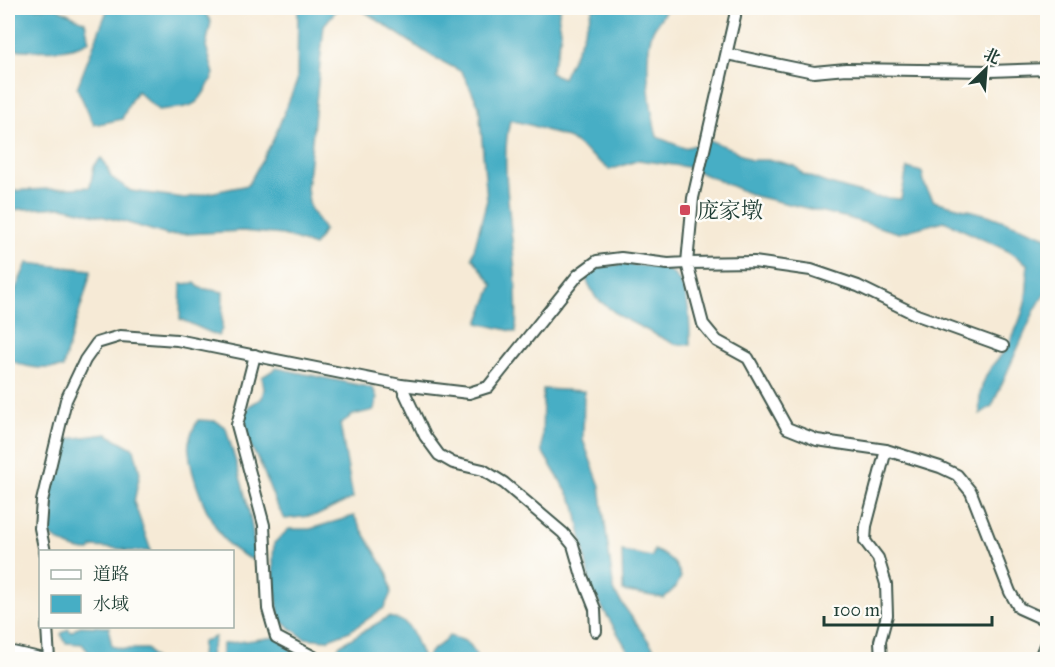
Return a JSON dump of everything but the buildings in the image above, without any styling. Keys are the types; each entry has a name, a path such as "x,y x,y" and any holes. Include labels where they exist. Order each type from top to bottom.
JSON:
{"street":[{"path":"735,8 727,54 693,198 687,263 703,324 717,341 748,358 787,428 817,440 886,450 940,467 957,475 971,492 1018,608 1047,621"},
{"path":"727,54 814,72 846,69 990,71 1047,69"},
{"path":"45,550 40,528 42,501 66,400 84,360 97,343 120,336 177,340 400,385 469,393 488,387 578,275 597,261 621,258 668,264 754,262 811,270 858,286 917,315 1004,346"},
{"path":"255,356 237,425 264,525 268,609 276,637 314,657 314,660"},
{"path":"400,385 425,436 439,455 453,463 483,470 504,483 563,533 573,545 595,609 596,631"},
{"path":"881,660 880,641 887,615 886,584 878,558 865,541 866,526 886,450"},
{"path":"8,651 49,660 47,628"},
{"path":"1039,660 1047,638"}],"water":[{"path":"8,8 57,8 85,22 89,41 60,50 8,49"},
{"path":"108,8 135,8 148,12 152,8 202,8 211,22 206,46 214,74 199,100 180,108 158,110 137,91 122,119 94,125 77,88"},
{"path":"298,8 338,8 324,25 307,189 310,208 324,230 314,246 283,235 242,231 167,235 63,207 8,210 8,191 90,187 94,166 101,158 111,177 131,191 185,198 248,185 273,140 297,81"},
{"path":"359,8 561,8 560,42 550,73 563,78 593,8 667,8 652,32 649,47 649,86 657,137 684,148 711,141 732,149 750,160 772,160 795,166 803,174 826,183 875,197 901,199 907,168 922,172 925,186 934,201 988,215 1047,237 1047,289 1034,312 992,406 980,414 979,401 983,383 992,366 1009,344 1022,314 1027,287 1027,264 1008,251 944,221 899,233 848,218 755,196 687,167 639,160 610,170 570,139 510,120 506,145 506,170 515,276 516,332 478,323 493,285 472,257 487,200 479,106 462,72 430,55"},
{"path":"27,263 91,270 63,368 27,366 8,358 8,293 14,293"},
{"path":"625,264 663,268 675,276 681,284 688,303 690,345 674,344 621,317 596,298 586,279 590,274 603,267"},
{"path":"195,283 200,288 223,292 222,329 218,336 180,319 181,284"},
{"path":"276,368 373,388 377,398 374,410 353,415 340,424 353,498 318,515 285,519 249,443 244,416 249,406 262,398 264,389 262,377"},
{"path":"543,389 584,391 583,440 600,486 614,592 657,653 658,659 633,659 591,589 575,505 542,451"},
{"path":"198,420 216,421 226,428 253,531 253,560 236,551 226,542 211,519 201,496 190,462 189,447 191,435"},
{"path":"107,434 134,449 140,473 134,502 151,550 93,547 91,550 78,550 63,544 49,534 50,521 47,519 50,487 68,439"},
{"path":"354,516 388,574 391,593 384,608 350,631 326,640 304,638 279,619 273,572 274,543 289,529 310,529"},
{"path":"654,550 668,557 677,567 681,577 676,587 664,598 623,591 622,551 652,557"},
{"path":"388,617 407,625 422,659 331,659 340,645"},
{"path":"77,628 110,628 112,646 123,649 147,649 155,659 94,659 82,644 66,643 61,634 68,629 71,632"},
{"path":"449,636 467,643 478,659 426,659 431,651"},
{"path":"215,637 210,659 201,659 202,642"},
{"path":"276,637 294,652 289,659 221,660 223,644"}],"place":[{"name":"庞家墩","path":"685,210"}]}
